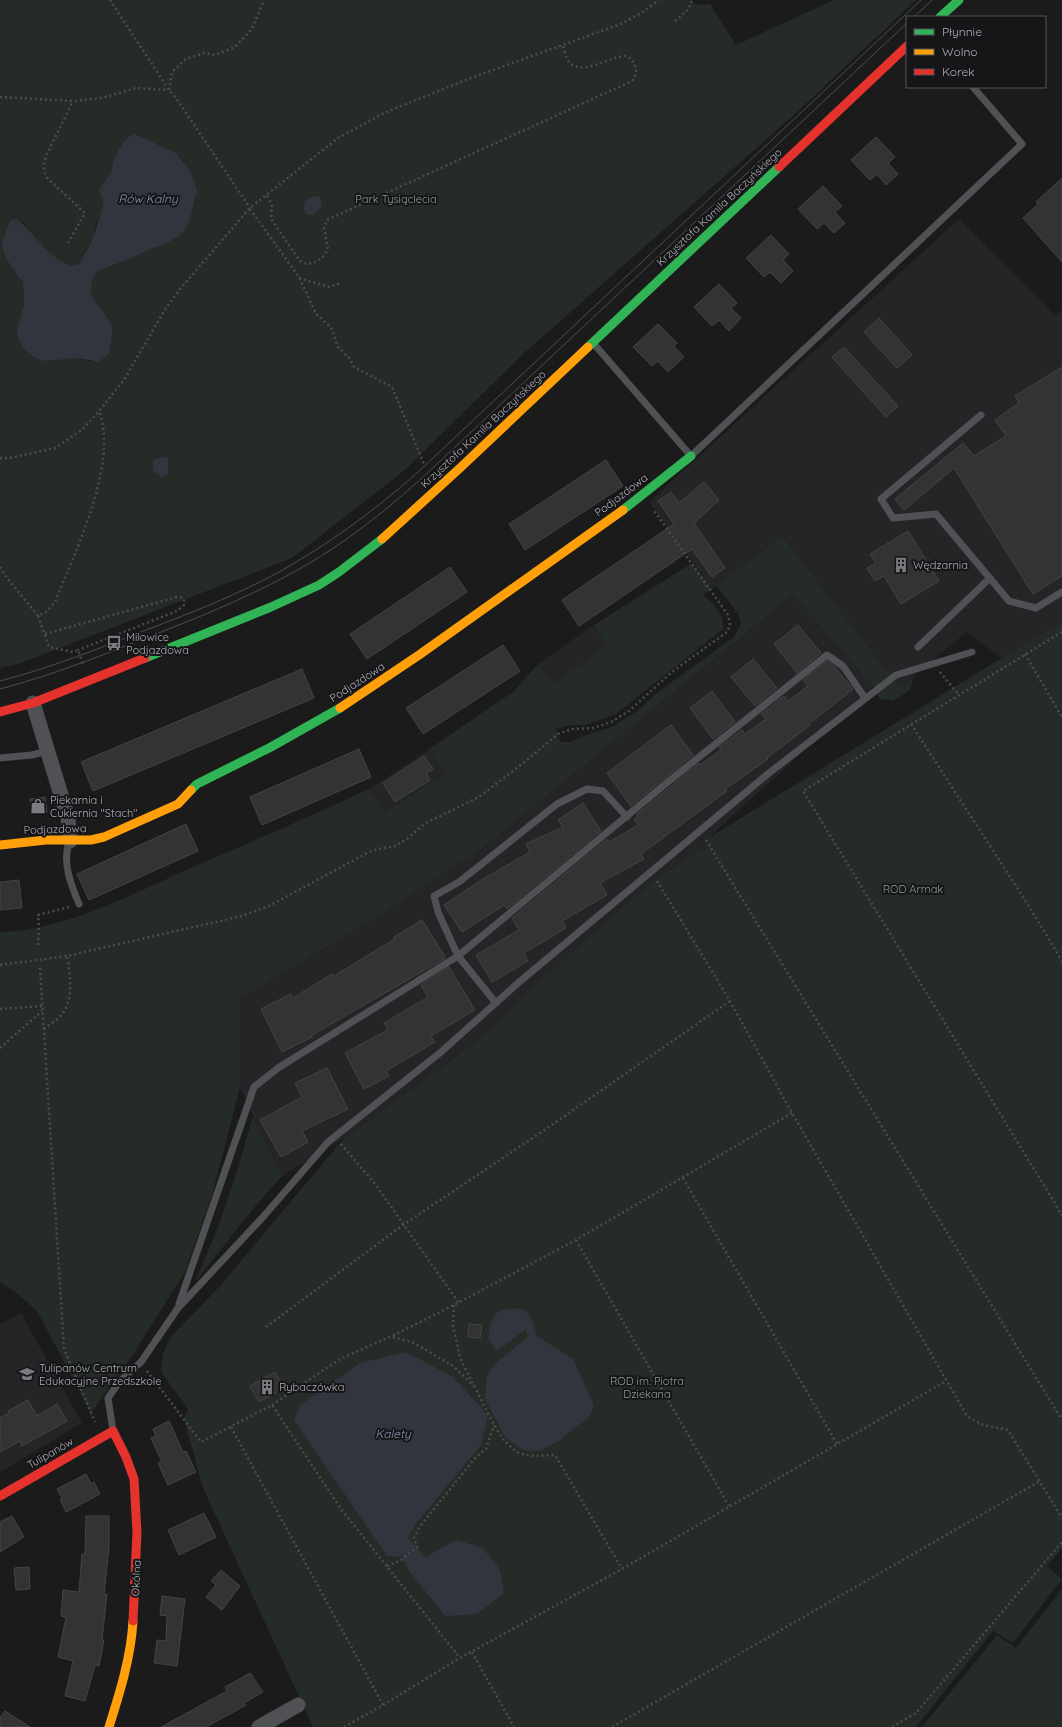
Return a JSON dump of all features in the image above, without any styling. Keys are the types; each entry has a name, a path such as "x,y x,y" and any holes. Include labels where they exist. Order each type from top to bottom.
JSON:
{"street":[{"path":"941,16 959,0"},
{"name":"Krzysztofa Kamila Baczyńskiego","path":"0,712 33,704 272,607 319,585 339,572 389,533 906,47"},
{"name":"Podjazdowa","path":"0,845 46,840 91,840 104,836 178,804 197,784 271,747 346,705 419,655 643,495 691,456"},
{"path":"33,704 68,818 70,841"},
{"name":"Tulipanów","path":"0,1496 113,1431"},
{"name":"Okólna","path":"109,1727 121,1688 132,1639 137,1532 134,1479 126,1457 113,1431"},
{"path":"259,1727 298,1705"}],"lane":[{"path":"592,342 691,456 1022,144 974,88"},
{"path":"981,415 881,499 893,518 936,514 1009,601 1036,608 1062,592"},
{"path":"918,647 990,578"},
{"path":"113,1431 108,1398 120,1381 141,1362 178,1308 263,1217 328,1142 441,1052 650,870 768,773 865,698 896,675 972,652"},
{"path":"178,1308 254,1087 278,1068 458,956 827,655 843,666 865,698"},
{"path":"0,758 32,755 48,751"},
{"path":"496,1003 458,956 438,912 434,896 459,882 557,804 587,789 603,791 627,817"},
{"path":"70,841 66,859 74,892 79,904"}],"path":[{"path":"110,0 169,90 176,98 250,209 299,278 316,314 331,328 338,347 349,358 354,367 392,387 424,464"},
{"path":"169,90 172,72 186,59 204,53 215,55 236,47 252,29 264,0"},
{"path":"0,458 10,458 55,448 82,430 124,380 164,311 180,289 250,209 306,162 338,138 384,113 471,78 621,24 641,13 659,0"},
{"path":"675,20 688,10 692,0"},
{"path":"267,196 272,206 270,216 273,223 303,263 307,264 317,262 326,253 328,245 324,228 328,220 632,81 636,76 634,63 627,56 617,57 586,68 581,68 571,63 567,59 562,44"},
{"path":"0,97 73,101 102,98 136,88 169,90"},
{"path":"68,243 85,213 48,179 44,173 44,166 46,156 73,101"},
{"path":"299,278 329,287 342,283"},
{"path":"38,616 46,612 55,602 96,494 104,444 103,422 99,411"},
{"path":"0,965 67,956 242,916 271,905 369,852 395,846 407,839 424,824 479,797 558,734 572,729 594,728 611,722 630,711 672,672 728,632 730,625 728,615 643,495"},
{"path":"0,567 7,578 38,616 49,647 73,652 177,611 184,604 184,599 180,596 45,634"},
{"path":"1062,632 803,791 1062,1215"},
{"path":"78,650 84,666"},
{"path":"1025,654 1062,717"},
{"path":"932,664 959,695"},
{"path":"911,724 1028,903 1062,961"},
{"path":"700,829 1062,1420"},
{"path":"650,870 730,1001 792,1114 858,1225 967,1416 983,1425 1008,1430 1062,1518"},
{"path":"38,945 38,915 58,911 79,904"},
{"path":"44,1029 64,1013 68,998 70,980 67,956"},
{"path":"40,968 64,1349 101,1437"},
{"path":"266,1327 403,1225 543,1131 730,1001"},
{"path":"0,1009 42,1006"},
{"path":"0,1048 42,1011"},
{"path":"141,1362 201,1442 272,1405 340,1359 392,1336 459,1303 576,1240 792,1114"},
{"path":"335,1137 375,1184 459,1303"},
{"path":"683,1178 837,1444"},
{"path":"576,1240 729,1506"},
{"path":"454,1305 453,1326 461,1360 477,1389 494,1426 503,1439 516,1452 530,1456 555,1455 622,1569"},
{"path":"392,1336 414,1343 453,1366 477,1389"},
{"path":"344,1727 384,1705 460,1658 622,1569 946,1381"},
{"path":"272,1405 341,1508 460,1658"},
{"path":"387,1566 400,1561 417,1547 414,1538 420,1526 477,1456 486,1449 494,1426"},
{"path":"231,1427 384,1705"},
{"path":"612,1727 1040,1481"},
{"path":"892,1727 916,1713 1062,1542"},
{"path":"472,1652 514,1727"}],"shaded area":[{"path":"959,219 1046,305 1054,316 1062,310 1062,621 1002,659 967,632 900,687 782,535 757,556 712,589 649,502"},
{"path":"793,595 873,687 710,837 708,843 656,879 476,1042 344,1138 282,1176 240,1088 240,999 379,916 478,852"},
{"path":"594,625 608,646 553,683 538,664"},
{"path":"428,750 445,773 385,812 369,789"},
{"name":"Tulipanów Centrum Edukacyjne Przedszkole","path":"21,1313 82,1423 0,1472 0,1324"}],"green space":[{"name":"Park Tysiąclecia","path":"0,0 687,0 699,5 710,4 736,45 834,0 916,0 797,112 522,355 405,470 292,558 21,663 0,668","holes":["133,133 176,153 189,168 195,199 191,209 164,245 153,248 98,271 92,280 91,292 96,303 110,321 113,330 110,343 93,362 77,358 67,358 24,306 23,282 2,242 10,221 23,222 43,246 61,263 65,265 77,265 80,263 82,256 89,247 94,236 96,224 102,213 104,182 111,172 113,161 125,140"]},
{"path":"782,535 900,687 914,676 910,690 893,701 880,699 873,687 793,595 478,852 379,916 240,999 240,1088 212,1195 185,1272 132,1356 91,1413 37,1311 17,1293 0,1282 0,932 25,930 51,924 101,908 369,789 385,812 445,773 428,750 514,691 538,664 553,683 607,646 594,625 692,563 712,589 703,595 718,610 722,619 723,629 616,714 586,725 572,725 556,729 561,742 572,742 580,737 614,726 638,710 658,692 734,637 741,624 739,615 716,585 757,556"},
{"name":"ROD im. Piotra Dziekana","path":"1062,621 1062,1548 1047,1566 1062,1579 1013,1643 993,1631 916,1727 313,1727 203,1488 184,1419 188,1409 161,1372 163,1354 170,1338 221,1285 344,1138 476,1042 572,952 656,879 708,843 710,837"},
{"path":"253,1116 282,1176 257,1204 195,1282 218,1227 236,1174"},
{"path":"1062,1589 1062,1727 922,1727 997,1635 1016,1648"}],"water":[{"name":"Rów Kalny","path":"133,133 176,153 189,168 197,190 189,222 183,233 164,245 153,248 98,271 92,280 91,292 96,303 110,321 113,330 109,353 99,362 77,358 44,361 34,357 25,350 19,340 17,329 24,306 23,282 9,263 4,253 2,242 10,221 16,219 46,249 63,263 72,265 80,263 91,244 102,210 103,200 99,190 111,172 113,161 118,150 125,140"},
{"path":"313,196 320,197 322,202 319,209 313,215 307,215 303,208 305,201"},
{"path":"167,457 169,462 169,474 161,477 153,471 153,460"},
{"path":"521,1308 528,1314 534,1324 537,1336 573,1359 594,1405 590,1416 559,1441 540,1451 523,1450 505,1437 485,1399 487,1375 497,1362 528,1337 526,1329 497,1351 488,1339 491,1323 493,1318 499,1312"},
{"name":"Kalety","path":"406,1352 453,1377 488,1415 481,1445 415,1525 408,1538 426,1557 456,1540 483,1548 500,1570 504,1593 477,1614 445,1616 408,1569 402,1557 387,1556 294,1420 300,1405 360,1363"}],"building":[{"path":"876,137 895,157 888,163 898,174 886,185 877,174 870,180 851,160"},
{"path":"1062,178 1062,262 1023,218 1038,204 1036,202"},
{"path":"823,186 842,206 835,212 845,223 834,233 824,223 817,229 798,209"},
{"path":"771,235 789,254 783,260 793,271 781,283 770,272 764,277 746,258"},
{"path":"719,284 737,303 731,308 741,318 729,331 719,320 712,326 694,307"},
{"path":"879,318 912,355 897,368 864,332"},
{"path":"658,324 677,343 674,346 684,357 668,372 658,361 652,366 633,347"},
{"path":"844,347 898,406 886,417 832,357"},
{"path":"1062,367 1062,576 1033,594 954,468 904,510 895,499 963,443 974,456 1006,436 995,420 1019,403 1015,396"},
{"path":"606,460 623,486 525,550 509,524"},
{"path":"704,482 719,500 694,523 725,568 712,577 692,549 579,626 562,600 674,524 658,501 671,492 679,503"},
{"name":"Wędzarnia","path":"908,531 939,581 901,604 884,576 875,581 867,568 876,563 870,554"},
{"path":"450,567 467,592 367,659 350,634"},
{"path":"798,625 821,653 797,673 774,644"},
{"path":"503,645 520,671 423,734 406,708"},
{"path":"753,659 777,688 755,706 731,677"},
{"path":"827,661 833,665 853,689 767,758 768,759 725,789 727,791 641,854 644,859 600,883 607,895 562,921 566,928 524,953 528,961 492,982 476,955 519,930 512,918 607,839 609,842 638,825 634,819 638,816 637,814 699,763 700,765 721,750 719,747 742,730 745,734 766,719 761,714 784,696 788,701 808,686 803,680"},
{"path":"302,669 314,698 93,791 81,762"},
{"path":"712,691 735,722 713,739 690,708"},
{"path":"671,725 693,755 631,806 607,773"},
{"path":"359,749 371,777 262,825 250,797"},
{"path":"424,756 433,769 426,773 430,780 395,802 383,783"},
{"name":"Piekarnia i Cukiernia \"Stach\"","path":"45,797 47,812 32,814 30,799"},
{"path":"583,803 601,831 507,909 504,905 462,932 444,905 483,879 530,852 526,844 563,827 558,820"},
{"path":"186,824 198,851 89,900 77,874"},
{"path":"19,880 22,908 0,910 0,882"},
{"path":"422,920 445,957 444,959 312,1035 312,1037 282,1052 261,1009 291,994 293,998 332,974 334,976 395,939 394,937"},
{"path":"449,967 475,1010 431,1036 435,1042 386,1071 389,1076 364,1089 345,1053 388,1030 384,1023 428,997 421,985"},
{"path":"327,1068 348,1109 302,1131 308,1142 281,1157 260,1120 302,1097 295,1083"},
{"path":"469,1324 482,1325 480,1338 468,1337"},
{"name":"Rybaczówka","path":"275,1372 284,1388 259,1402 250,1386"},
{"path":"28,1400 37,1416 57,1404 67,1421 22,1446 20,1441 0,1452 0,1418 9,1413 8,1411"},
{"path":"169,1421 183,1452 186,1451 196,1472 168,1485 158,1463 162,1462 151,1438 156,1436 153,1429"},
{"path":"86,1474 91,1484 94,1482 100,1494 66,1512 60,1499 62,1498 57,1489"},
{"path":"204,1513 216,1537 179,1555 168,1530"},
{"path":"12,1516 24,1537 0,1552 0,1522"},
{"path":"86,1516 109,1516 109,1547 104,1594 107,1594 102,1640 104,1640 99,1666 95,1665 85,1701 65,1696 73,1661 58,1657 66,1617 61,1616 63,1590 79,1592 82,1554 85,1554"},
{"path":"29,1567 30,1589 16,1590 14,1568"},
{"path":"221,1570 240,1586 222,1610 206,1597 216,1585 211,1581"},
{"path":"162,1596 185,1599 177,1666 154,1663 157,1640 166,1641 167,1616 160,1615"},
{"path":"250,1673 263,1692 244,1703 246,1705 206,1727 161,1727 227,1691 225,1687"},
{"path":"5,1711 30,1727 0,1727 0,1718"}],"tram line":[{"path":"0,681 92,651 230,596 279,572 316,550 351,526 417,473 921,0"},
{"path":"915,16 932,0"},
{"path":"0,689 90,660 221,607 272,584 296,571 354,534 421,479 906,24"}],"traffic: fast":[{"path":"941,16 959,0"},
{"path":"588,347 779,167"},
{"path":"623,510 691,456"},
{"path":"145,658 271,607 319,585 339,572 382,539"},
{"path":"191,790 197,784 271,747 340,708"}],"traffic: slow":[{"path":"382,539 460,468 588,347"},
{"path":"340,708 419,655 623,510"},
{"path":"0,845 46,840 91,840 104,837 178,804 191,790"},
{"path":"109,1727 121,1688 130,1648 133,1621"}],"traffic: jam":[{"path":"779,167 906,47"},
{"path":"0,712 33,703 145,658"},
{"path":"0,1496 113,1431 126,1457 134,1479 137,1532 133,1621"}],"place":[{"name":"Wędzarnia","path":"901,565"},
{"name":"Milowice Podjazdowa","path":"114,643"},
{"name":"Piekarnia i Cukiernia \"Stach\"","path":"38,806"},
{"name":"Tulipanów Centrum Edukacyjne Przedszkole","path":"27,1374"},
{"name":"Rybaczówka","path":"267,1387"}],"park label":[{"name":"ROD Armak","path":"913,889"}]}
